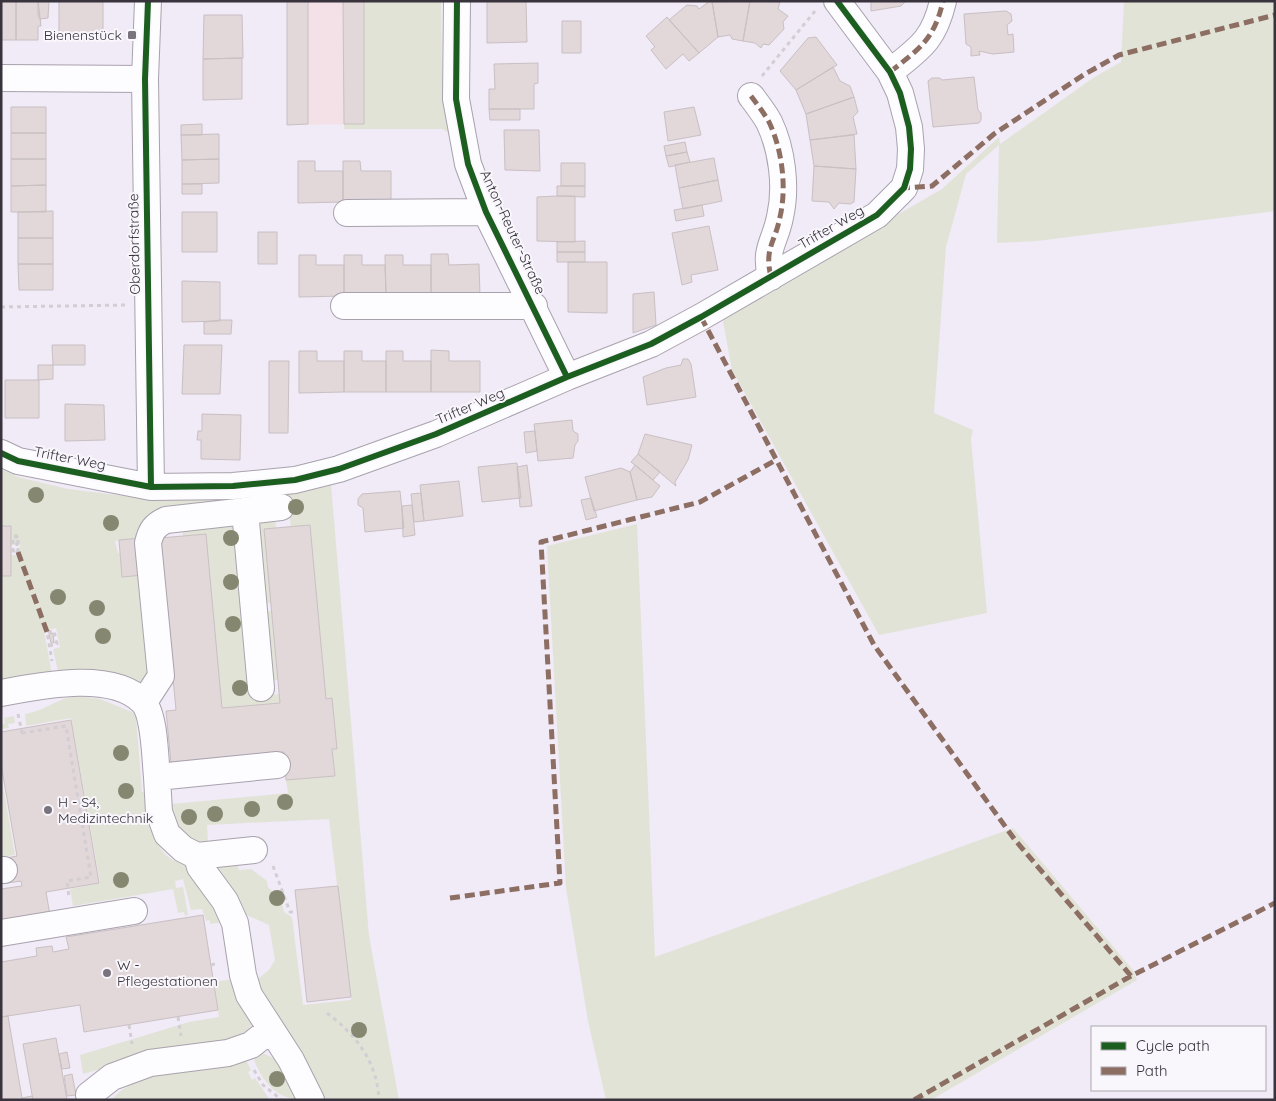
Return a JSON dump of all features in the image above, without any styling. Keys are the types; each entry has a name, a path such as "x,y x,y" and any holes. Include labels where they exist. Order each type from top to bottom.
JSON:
{"street":[{"name":"Oberdorfstraße","path":"148,1 145,79 151,487"},
{"name":"Anton-Reuter-Straße","path":"456,1 456,99 468,164 486,212 534,306 567,377"},
{"path":"827,5 890,72 924,44 938,23 943,1"},
{"name":"Trifter Weg","path":"1,453 18,461 151,487 233,486 295,480 339,469 436,434 567,377 651,344 877,215 904,188 910,169 911,149 905,112 890,72"},
{"path":"1,78 145,79"},
{"path":"751,96 768,121 778,146 782,177 781,216 767,260 771,277"},
{"name":"Anton-Reuter-Straße","path":"347,213 486,212"},
{"name":"Anton-Reuter-Straße","path":"344,306 534,306"},
{"path":"144,702 161,676 148,543 150,532 157,523 166,520 281,507"},
{"path":"245,511 261,688"},
{"path":"10,702 56,683 78,681 123,689 144,702 151,718 159,812 167,834 183,849 197,856 254,850"},
{"path":"157,778 277,765"},
{"path":"197,856 200,867 225,901 235,923 243,975 249,995 292,1060 311,1100"},
{"path":"1,932 134,911"},
{"path":"89,1095 112,1077 150,1063 228,1054 246,1047 271,1029"}],"path":[{"path":"751,96 766,70 827,5"},
{"path":"1,307 148,305"},
{"path":"13,537 17,537 17,552 13,552 13,537"},
{"path":"49,646 57,644 54,631 47,632 49,646 56,683"},
{"path":"10,702 22,736 66,726 91,877 67,881 70,897 64,898"},
{"path":"254,850 270,858 290,912 298,912"},
{"path":"327,1013 358,1041 373,1069 378,1084 379,1100"},
{"path":"246,1047 254,1072 263,1085 282,1100"}],"shaded area":[{"path":"287,1 364,1 364,124 287,125"},
{"path":"364,1 441,1 442,76 449,133 442,129 344,129 344,124 364,124"},
{"path":"1124,1 1275,1 1275,211 1037,241 997,243 999,145 966,174 946,247 934,413 973,430 971,439 987,613 879,635 732,370 722,316 942,189 999,137 1000,144 1093,78 1121,62"},
{"path":"1,469 18,477 68,489 157,500 331,484 369,936 399,1100 321,1100 254,982 269,970 275,960 269,925 242,913 214,867 236,863 239,870 251,869 267,881 268,887 281,900 284,912 292,917 303,1005 351,1000 329,819 207,825 208,844 203,847 175,827 168,809 172,804 288,793 286,780 335,776 332,749 337,748 332,699 326,699 310,525 291,527 288,503 141,538 115,541 118,553 120,553 122,577 144,575 152,667 140,684 58,672 53,649 60,647 56,628 44,631 52,674 1,682 1,576 11,576 11,555 19,555 20,545 11,545 10,526 1,526"},
{"path":"275,516 276,528 264,529 271,603 260,603 257,524 261,519"},
{"path":"223,520 238,528 261,696 279,694 280,703 222,708 206,534 183,536 182,526"},
{"path":"637,524 655,957 1013,828 1133,970 1137,980 931,1100 606,1100 588,1021 566,888 547,546"},
{"path":"271,611 278,680 267,681 261,612"},
{"path":"77,696 100,699 132,712 136,716 142,792 148,792 152,829 158,845 171,859 192,869 226,922 210,924 210,920 206,921 202,909 191,910 183,879 175,881 176,888 183,887 188,915 185,916 184,912 178,913 173,889 73,906 70,889 100,883 71,718 26,726 25,714 69,697"},
{"path":"14,716 15,723 8,724 9,728 1,729 1,724 5,724 4,718"},
{"path":"1,774 15,855 1,857"},
{"path":"234,979 252,1022 246,1037 149,1055 83,1074 80,1055 189,1022 219,1017 214,982"},
{"path":"260,1052 278,1060 303,1100 286,1097 267,1083 254,1060"},
{"path":"246,1060 251,1070 248,1072 252,1080 255,1078 270,1100 112,1100 122,1090 154,1075"}],"building":[{"path":"1,1 16,1 16,40 1,40"},
{"path":"16,1 38,1 41,26 38,26 38,40 16,40"},
{"path":"38,1 49,1 48,18 40,19 38,16"},
{"path":"59,1 103,1 103,40 59,39"},
{"path":"287,1 308,1 308,124 287,125"},
{"path":"343,1 364,1 364,124 344,124"},
{"path":"487,1 526,1 527,42 487,43"},
{"path":"712,1 718,37 699,53 669,20 687,5 697,6 699,9"},
{"path":"750,1 780,2 778,9 788,16 783,22 784,29 769,45 763,44 761,48 755,43 743,41"},
{"path":"750,1 743,41 732,39 730,35 718,37 712,2"},
{"path":"871,1 906,1 901,6 871,11"},
{"path":"1006,11 1011,14 1012,21 1007,25 1008,35 1013,34 1014,52 993,54 979,51 980,55 971,56 971,47 966,44 964,14"},
{"path":"204,15 242,15 243,58 203,59"},
{"path":"667,17 699,53 689,61 683,54 666,69 651,50 655,47 646,36"},
{"path":"562,21 581,21 581,53 562,53"},
{"path":"816,37 837,65 796,90 780,71 808,38"},
{"path":"242,58 242,99 203,100 203,59"},
{"path":"538,63 538,83 534,84 534,109 489,109 489,89 495,89 494,64"},
{"path":"833,67 840,81 850,86 854,97 806,114 796,90"},
{"path":"974,77 978,110 981,113 979,123 933,127 928,81 932,78 940,78 942,80"},
{"path":"854,97 858,112 853,117 857,134 810,140 806,114"},
{"path":"11,107 46,107 46,133 11,133"},
{"path":"694,107 701,135 668,141 664,112"},
{"path":"489,109 520,109 520,120 490,120"},
{"path":"202,124 202,135 181,135 181,125"},
{"path":"504,130 539,130 540,171 505,170"},
{"path":"11,133 46,133 46,159 11,159"},
{"path":"219,134 219,159 182,160 181,135"},
{"path":"854,135 856,169 814,166 810,140"},
{"path":"685,142 687,152 666,156 664,146"},
{"path":"687,152 690,162 669,167 666,156"},
{"path":"714,158 718,180 679,188 675,165"},
{"path":"11,159 46,159 46,185 11,186"},
{"path":"219,159 219,183 182,184 182,160"},
{"path":"298,161 315,161 315,171 343,171 343,202 298,203"},
{"path":"343,161 360,161 361,171 391,171 391,202 343,202"},
{"path":"561,163 585,163 585,186 561,186"},
{"path":"814,166 856,169 854,202 850,204 839,203 834,209 829,202 812,201"},
{"path":"718,180 722,201 683,209 679,188"},
{"path":"182,184 202,184 202,194 182,194"},
{"path":"46,185 46,212 11,212 11,186"},
{"path":"557,186 585,186 585,197 557,196"},
{"path":"575,196 575,242 537,241 537,197"},
{"path":"702,205 704,216 676,221 674,210"},
{"path":"53,211 53,238 18,238 18,212"},
{"path":"182,212 217,212 217,252 182,252"},
{"path":"709,226 718,270 691,275 692,282 682,285 672,233"},
{"path":"258,232 277,232 277,264 258,264"},
{"path":"18,238 53,238 53,264 18,264"},
{"path":"585,241 585,252 557,252 557,242"},
{"path":"557,252 585,252 585,262 557,262"},
{"path":"431,254 448,254 449,265 479,264 480,296 431,296"},
{"path":"299,255 316,255 316,265 344,265 344,296 299,297"},
{"path":"344,255 362,255 362,265 385,265 386,296 344,296"},
{"path":"385,255 403,255 403,265 431,265 431,296 386,296"},
{"path":"568,262 607,262 607,313 568,312"},
{"path":"18,264 53,264 53,290 19,290"},
{"path":"182,281 220,282 220,321 182,322"},
{"path":"654,292 656,325 633,333 633,294"},
{"path":"232,320 231,334 204,334 204,322"},
{"path":"52,345 85,345 85,365 53,365"},
{"path":"184,345 222,345 220,394 182,394"},
{"path":"431,350 449,351 449,361 480,361 480,392 431,392"},
{"path":"299,351 317,351 317,361 344,361 344,392 299,393"},
{"path":"344,351 362,351 362,361 386,361 386,392 344,392"},
{"path":"386,351 403,351 403,361 431,361 431,392 386,392"},
{"path":"683,359 688,359 691,364 696,397 647,405 643,377 666,368 681,365"},
{"path":"269,361 289,361 288,433 269,433"},
{"path":"38,365 53,365 53,379 38,380"},
{"path":"5,380 39,380 39,418 5,418"},
{"path":"65,404 104,405 105,440 65,441"},
{"path":"202,414 241,415 240,460 201,459 201,440 197,440 198,431 202,431"},
{"path":"572,420 573,431 578,434 573,458 538,461 534,424"},
{"path":"535,431 537,451 526,453 524,432"},
{"path":"645,434 692,445 688,460 675,482 676,486 638,454"},
{"path":"638,454 660,472 653,480 631,462"},
{"path":"517,463 521,498 482,502 478,467"},
{"path":"527,465 532,506 520,507 517,467"},
{"path":"635,465 660,486 652,497 637,500 630,472"},
{"path":"621,468 630,472 637,500 594,511 585,477"},
{"path":"459,481 463,516 424,521 420,485"},
{"path":"400,491 404,528 365,532 363,508 358,505 358,499 362,494"},
{"path":"421,493 424,521 414,522 411,494"},
{"path":"591,498 597,517 586,520 581,500"},
{"path":"412,505 415,535 403,537 402,506"},
{"path":"310,525 326,699 332,698 337,749 332,749 335,776 286,780 284,752 171,763 166,711 176,710 160,538 206,534 222,708 280,703 264,529"},
{"path":"1,526 11,526 11,576 1,576"},
{"path":"141,538 144,575 122,577 119,540"},
{"path":"53,633 54,643 51,643 49,634"},
{"name":"H - S4, Medizintechnik","path":"71,720 99,883 46,892 50,915 2,923 1,889 22,886 21,881 1,884 1,859 17,856 1,764 1,732"},
{"path":"338,886 351,997 307,1002 295,890"},
{"name":"W - Pflegestationen","path":"203,915 218,1010 84,1032 80,1005 1,1017 1,962 37,956 36,948 52,946 53,952 69,949 66,937"},
{"path":"8,1016 22,1100 1,1100 1,1017"},
{"path":"56,1038 67,1100 33,1100 23,1044"},
{"path":"67,1052 70,1068 62,1069 59,1054"},
{"path":"72,1074 76,1095 67,1096 64,1076"},
{"path":"32,1096 33,1100 22,1100 22,1098"}],"marked path":[{"path":"890,72 918,49 930,34 943,1"},
{"path":"905,184 904,188 932,186 994,134 1085,74 1119,55 1275,15"},
{"path":"751,96 769,122 777,144 782,168 782,205 778,226 769,252 771,277"},
{"path":"701,317 874,645 1015,840 1131,976"},
{"path":"450,898 560,883 541,542 700,502 776,460"},
{"path":"18,552 47,632"},
{"path":"914,1100 1131,976 1275,903"}],"cycle path":[{"path":"148,1 145,79 151,487"},
{"path":"457,1 456,99 468,164 486,212 567,377"},
{"path":"1,453 18,461 151,487 233,486 295,480 339,469 436,434 567,377 651,344 701,317 877,215 904,188 910,169 911,149 909,127 900,93 890,72 837,1"}],"place":[{"name":"Bienenstück","path":"132,35"},
{"name":"H - S4, Medizintechnik","path":"48,810"},
{"name":"W - Pflegestationen","path":"107,973"}]}
